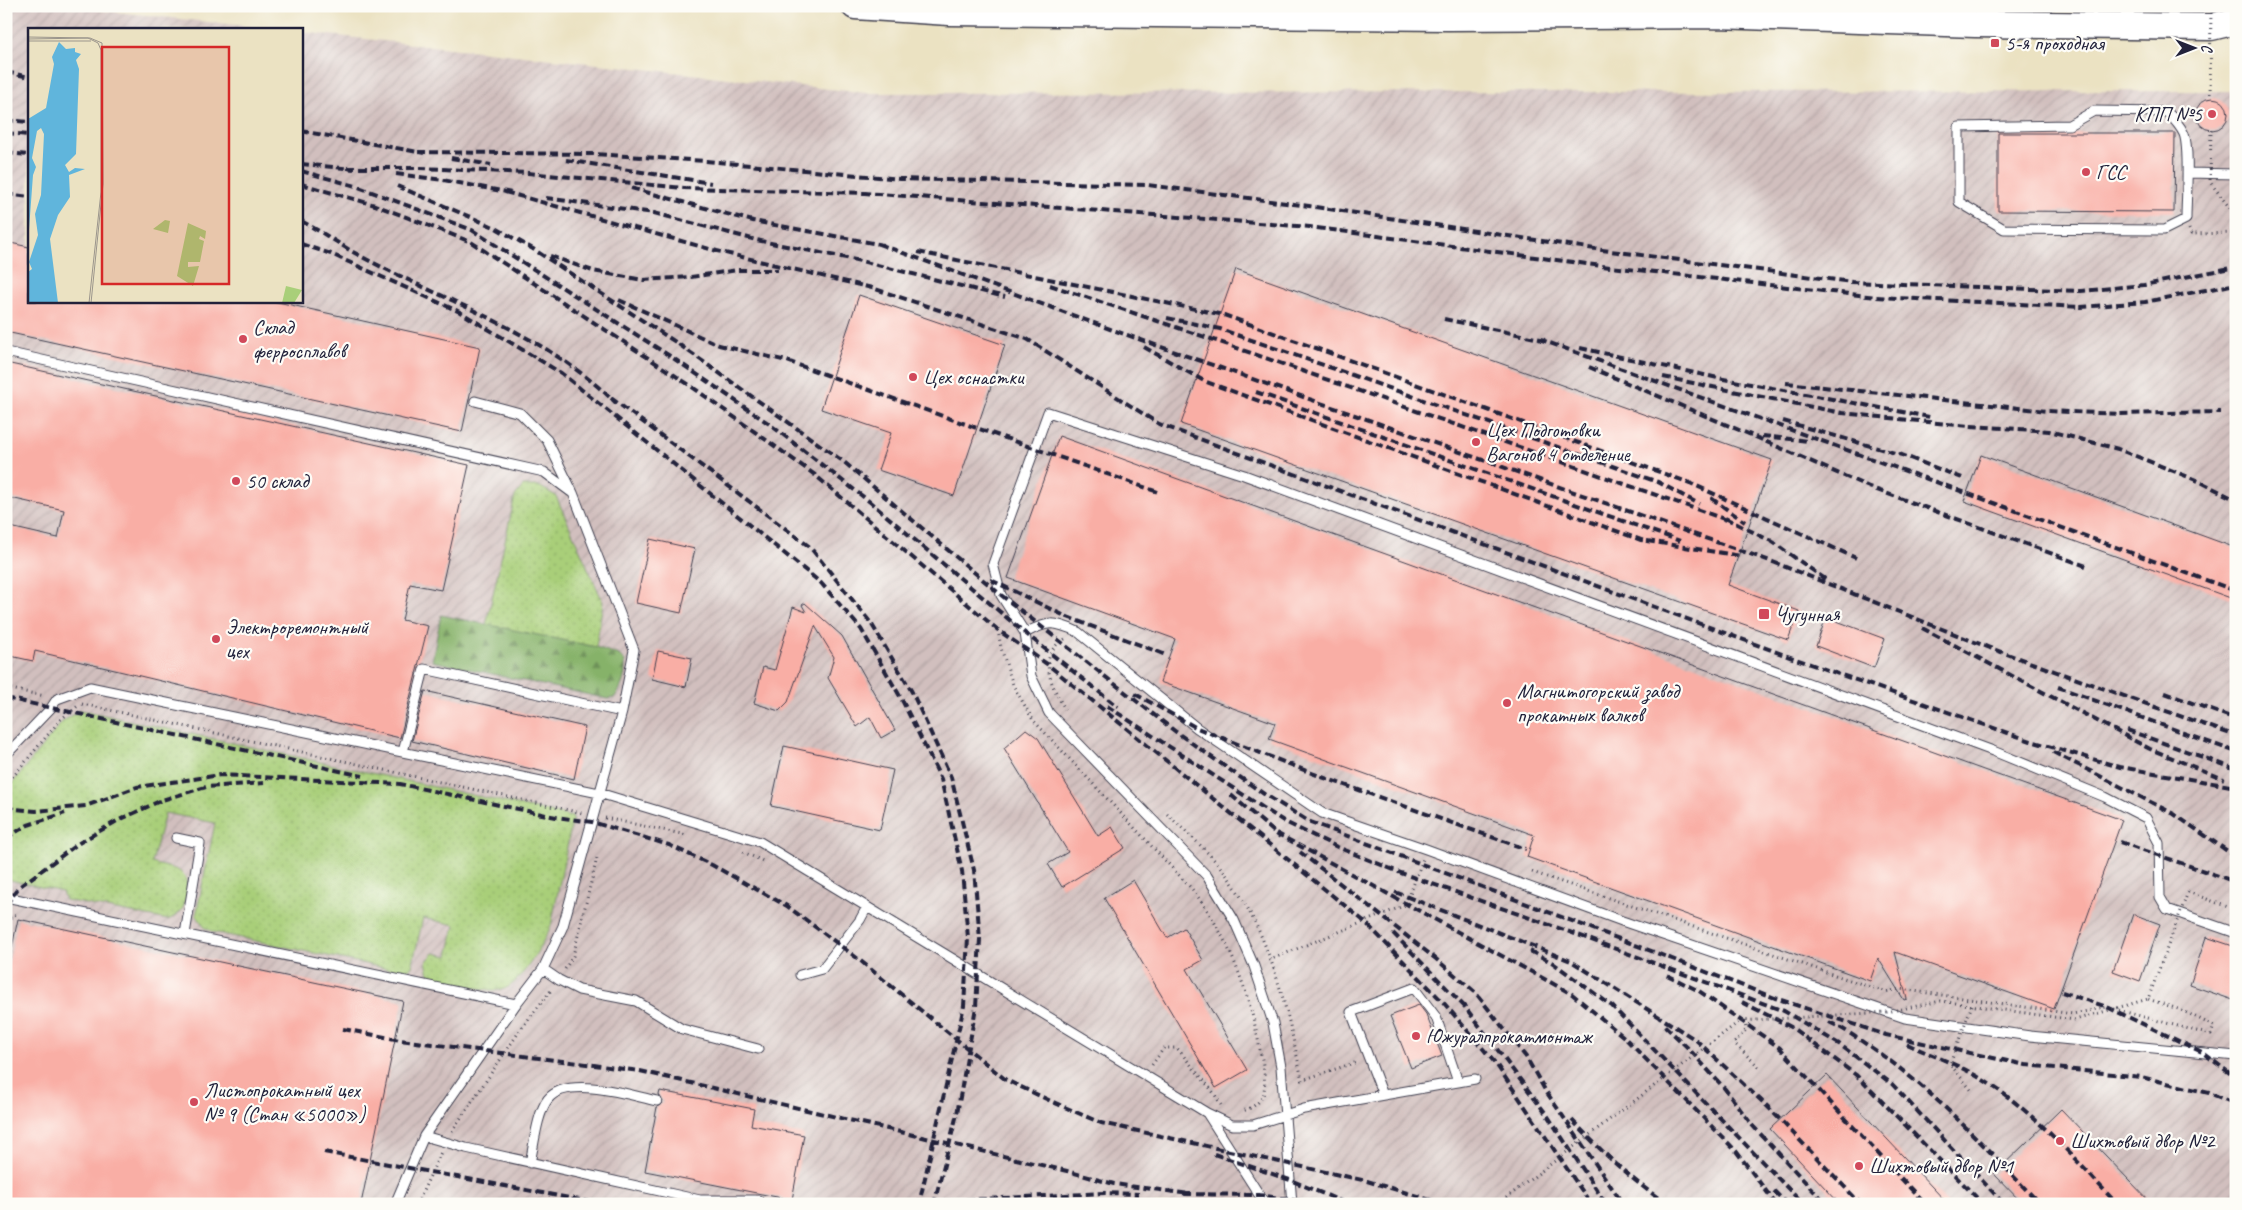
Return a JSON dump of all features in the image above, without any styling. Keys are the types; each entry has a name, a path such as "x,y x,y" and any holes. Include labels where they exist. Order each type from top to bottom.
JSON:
{"main road":[{"path":"855,6 1346,11 1718,11 1891,16 1974,24 2212,27 2236,21"}],"lane":[{"path":"2094,111 2167,112 2177,122 2185,135 2187,172 2186,219 2164,230 2004,229 1959,202 1960,126 2069,125 2094,111"},
{"path":"2187,172 2236,174"},
{"path":"6,352 544,472 573,493"},
{"path":"396,1204 424,1136 516,1004 543,969 564,926 622,712 634,650 573,493 547,440 520,413 475,401"},
{"path":"1292,1204 1281,1067 1273,1023 1254,966 1234,920 1207,876 1049,713 1031,676 1025,633 1001,595 993,564 1048,412 1244,475 1993,751 2105,797 2146,818 2159,843 2160,897 2167,909 2236,933"},
{"path":"1025,633 1040,626 1057,622 1078,632 1196,728 1322,813 1622,921 1905,1018 2030,1036 2236,1056"},
{"path":"403,752 424,669 622,712"},
{"path":"6,755 51,708 56,699 90,687 599,793 760,842 1207,1113 1232,1125 1253,1125 1285,1114 1474,1079"},
{"path":"176,838 200,843 185,934"},
{"path":"6,897 516,1004"},
{"path":"800,975 822,969 867,907"},
{"path":"543,969 558,980 579,990 636,1001 682,1029 758,1049"},
{"path":"1383,1095 1351,1012 1414,988 1436,1017 1458,1082"},
{"path":"530,1163 540,1121 548,1099 565,1089 592,1088 657,1100"},
{"path":"1207,1113 1265,1204"},
{"path":"424,1136 530,1163 700,1200 758,1200"}],"path":[{"path":"2210,98 2211,6"},
{"path":"2211,129 2210,182 2236,216"},
{"path":"2191,234 2236,233"},
{"path":"998,630 1001,648 1013,685 1033,720 1192,889 1214,920 1238,972 1259,1041 1264,1093 1261,1099 1249,1110 1240,1112"},
{"path":"1070,716 1056,693 1047,664 1051,652 1060,642 1078,632"},
{"path":"81,704 688,835"},
{"path":"6,773 11,777"},
{"path":"1165,812 1220,866 1233,884 1250,915 1270,960 1290,1019 1302,1080 1369,1058"},
{"path":"737,849 771,864"},
{"path":"1238,972 1406,905 1426,849"},
{"path":"1498,1204 1740,1021 1887,1012 1941,1001 2075,1020 2148,999 2180,1010 2214,1026 2211,1035 2107,1007 2074,1014 1900,989 1885,992 1524,870"},
{"path":"2148,999 2188,892 2236,910"},
{"path":"1972,1006 1950,1064 1972,1091"},
{"path":"1745,1021 1746,1030 1734,1043 1759,1067"},
{"path":"1146,1076 1164,1048 1177,1048 1227,1110"}],"shaded area":[{"path":"6,6 62,6 263,28 28,28 28,302 302,302 302,32 866,93 2236,91 2236,1204 6,1204"}],"green space":[{"path":"523,486 539,486 556,496 603,602 596,647 486,625 515,496"},
{"path":"441,615 596,647 619,655 625,661 622,685 614,698 608,699 432,661"},
{"path":"81,710 573,817 551,926 530,964 515,982 507,988 500,990 477,988 435,979 429,974 426,962 434,953 448,956 455,925 423,918 412,967 404,972 213,932 205,928 196,915 215,823 165,813 152,863 179,871 185,877 187,886 186,898 181,911 168,920 65,900 62,892 6,879 6,791 63,721"}],"building":[{"name":"КПП №5","path":"2212,98 2224,102 2228,114 2224,126 2212,130 2200,126 2196,114 2200,102"},
{"name":"ГСС","path":"1998,133 2175,133 2174,212 1998,211"},
{"name":"Склад ферросплавов","path":"6,242 28,247 28,302 278,302 480,347 462,432 6,332"},
{"name":"Цех Подготовки Вагонов 4 отделение","path":"1236,269 1772,460 1728,585 1799,611 1788,640 1181,424"},
{"name":"Цех оснастки","path":"859,295 1005,345 954,496 878,470 891,433 821,409"},
{"path":"6,363 469,465 441,590 410,584 402,620 428,626 400,738 35,651 33,661 6,655 6,526 58,538 64,510 6,497"},
{"name":"Магнитогорский завод прокатных валков","path":"1059,436 2122,820 2054,1009 1895,952 1907,999 1904,1000 1878,958 1870,981 1527,857 1534,835 1269,739 1275,723 1160,682 1175,639 1008,578"},
{"path":"1981,455 2236,548 2236,600 1964,501"},
{"path":"650,539 695,549 681,613 636,603"},
{"path":"805,603 842,636 895,730 881,738 870,717 857,727 828,678 834,657 815,626 788,702 779,711 754,703 763,667 775,670 793,607 806,612 802,605"},
{"path":"1826,617 1885,639 1874,668 1816,646"},
{"path":"658,651 692,658 686,687 652,679"},
{"path":"425,691 585,727 574,779 412,741"},
{"path":"1026,729 1038,738 1098,836 1112,827 1125,848 1062,887 1048,864 1068,852 1004,748"},
{"path":"784,746 893,770 880,830 771,806"},
{"path":"1133,880 1167,938 1184,928 1203,960 1187,969 1247,1070 1216,1088 1104,898"},
{"path":"2133,914 2160,924 2140,981 2113,971"},
{"name":"Листопрокатный цех № 9 (Стан «5000»)","path":"18,919 403,1001 361,1204 6,1204 6,975"},
{"path":"2206,937 2236,947 2236,1001 2190,985"},
{"name":"Южуралпрокатмонтаж","path":"1419,1005 1426,1014 1442,1056 1411,1068 1390,1016"},
{"name":"Шихтовый двор №1","path":"1827,1075 1948,1204 1840,1204 1770,1129"},
{"path":"660,1091 754,1109 751,1125 804,1135 792,1200 645,1171 657,1107 663,1102 659,1095"},
{"name":"Шихтовый двор №2","path":"2061,1109 2152,1204 2023,1204 1994,1174"}],"railway":[{"path":"6,72 28,77"},
{"path":"6,120 28,122"},
{"path":"302,131 424,153"},
{"path":"6,133 28,135"},
{"path":"418,152 592,154 706,161 900,179 1148,185 1309,206 1602,250 1852,282 2081,291 2144,285 2236,267"},
{"path":"6,153 28,155"},
{"path":"451,158 491,165"},
{"path":"566,160 711,183"},
{"path":"302,164 354,169"},
{"path":"347,168 421,168 528,173 684,188 865,193 1310,227 1602,266 1876,297 2081,307 2145,302 2236,284"},
{"path":"302,171 356,186 472,230 673,358 768,423 870,502 1025,633 1118,707"},
{"path":"396,174 443,180 512,193"},
{"path":"302,184 375,205 471,242 688,384 815,475 998,630 1047,664 1365,922 1443,1002 1496,1064 1591,1204"},
{"path":"397,186 494,227 533,249 677,343 844,462 1001,595 1176,732 1264,794 1308,821 1775,998 1886,1035 2026,1065 2141,1077 2209,1093 2236,1104"},
{"path":"631,188 753,221 884,245"},
{"path":"505,192 717,251 872,288 1027,339 1159,424 1790,657 2031,741 2120,767 2236,787"},
{"path":"6,194 28,197"},
{"path":"546,198 654,213 756,240 861,261 1005,297"},
{"path":"302,222 387,270 523,335 586,377 616,403"},
{"path":"302,244 331,254 460,312 561,373 821,583 861,629 901,698 941,779 962,871 968,938 964,1006 919,1204"},
{"path":"879,244 1110,329 1773,562 1990,648 2236,736"},
{"path":"918,252 1224,315 1690,483 1856,558"},
{"path":"550,256 593,271 643,280 691,277 737,270 778,270"},
{"path":"1050,285 1214,340 1730,521"},
{"path":"619,300 719,345 787,361 1158,492"},
{"path":"1167,318 1220,329 1658,482 1699,504"},
{"path":"1444,319 1545,340"},
{"path":"1539,339 2236,591"},
{"path":"1144,347 1204,381 1641,540 1741,556"},
{"path":"1580,348 1718,378 1930,417"},
{"path":"1589,367 1869,487 2086,566"},
{"path":"1663,377 1842,413 1957,425 2049,431 2118,449 2201,482 2236,500"},
{"path":"1786,383 2047,411 2120,414 2220,412"},
{"path":"1256,392 1680,541"},
{"path":"611,398 810,547 871,623 912,692 951,777 974,870 980,939 976,1007 957,1114 934,1204"},
{"path":"1783,421 1902,455 1965,479"},
{"path":"1762,436 1809,441"},
{"path":"1711,498 1745,522"},
{"path":"1725,518 1775,543"},
{"path":"1770,540 1825,579"},
{"path":"991,580 1065,616 1166,655"},
{"path":"1922,628 2150,749 2224,779"},
{"path":"2058,687 2236,752"},
{"path":"2165,693 2236,719"},
{"path":"1135,694 1197,728 1322,777 1526,849"},
{"path":"6,698 363,776"},
{"path":"1107,706 1285,822 1335,846 1401,873 1567,931 1784,1011 1839,1044 1892,1084 2004,1204"},
{"path":"2127,730 2236,769"},
{"path":"2053,752 2174,814 2236,857"},
{"path":"6,808 36,811 86,806 137,787 221,775 400,784 556,817 592,822 669,845 712,865 787,906 857,958 1006,1080 1053,1102 1101,1123 1367,1181 1444,1204"},
{"path":"6,905 19,887 79,843 117,821 162,800 206,787 264,783"},
{"path":"1231,795 1280,837"},
{"path":"6,838 28,825 65,813"},
{"path":"1276,833 1572,994 1624,1037 1736,1151 1776,1204"},
{"path":"2120,842 2236,882"},
{"path":"1300,852 1475,992 1526,1057 1545,1090 1623,1204"},
{"path":"1395,892 1571,961 1696,1040 1767,1106 1861,1204"},
{"path":"1393,933 1465,1007 1547,1115 1606,1204"},
{"path":"1530,951 1553,963 1612,1006 1803,1204"},
{"path":"1667,975 1699,991 1780,1048 1925,1204"},
{"path":"2062,992 2107,1007 2202,1052 2236,1078"},
{"path":"1742,1002 1791,1027 1856,1075 1983,1204"},
{"path":"1829,1022 1872,1048 1917,1083 1960,1122 2040,1204"},
{"path":"1665,1026 1689,1049 1725,1089 1752,1125 1826,1204"},
{"path":"343,1029 400,1040 640,1071 1067,1171 1114,1184 1190,1194"},
{"path":"1907,1044 1973,1074 2013,1101 2050,1133 2117,1204"},
{"path":"1572,1120 1617,1165 1667,1204"},
{"path":"324,1152 601,1204"},
{"path":"1214,1154 1290,1180 1348,1204"},
{"path":"1774,1191 1787,1204"},
{"path":"882,1204 1105,1193 1139,1194"},
{"path":"1184,1194 1259,1195 1322,1204"}],"place":[{"name":"5-я проходная","path":"1995,43"},
{"name":"КПП №5","path":"2212,114"},
{"name":"ГСС","path":"2086,172"},
{"name":"Склад ферросплавов","path":"243,339"},
{"name":"Цех оснастки","path":"913,377"},
{"name":"Цех Подготовки Вагонов 4 отделение","path":"1476,442"},
{"name":"50 склад","path":"236,481"},
{"name":"Чугунная","path":"1764,614"},
{"name":"Электроремонтный цех","path":"216,639"},
{"name":"Магнитогорский завод прокатных валков","path":"1507,703"},
{"name":"Южуралпрокатмонтаж","path":"1416,1036"},
{"name":"Листопрокатный цех № 9 (Стан «5000»)","path":"194,1102"},
{"name":"Шихтовый двор №2","path":"2060,1141"},
{"name":"Шихтовый двор №1","path":"1859,1166"}]}
